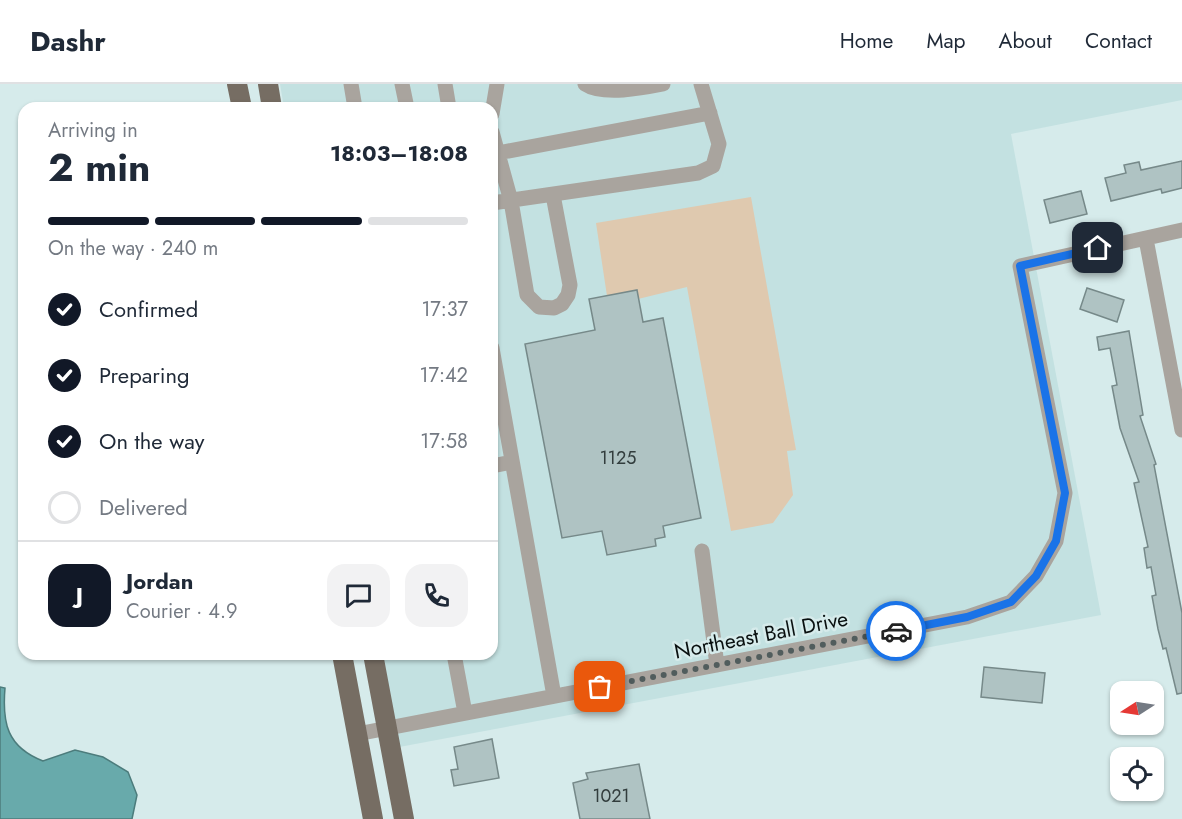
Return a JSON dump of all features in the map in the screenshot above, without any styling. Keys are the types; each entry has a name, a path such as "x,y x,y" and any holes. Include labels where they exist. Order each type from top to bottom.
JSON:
{"main road":[{"path":"237,84 241,102"},
{"path":"268,84 271,102"},
{"path":"343,660 373,819"},
{"path":"374,660 404,819"}],"street":[{"path":"351,84 354,102"},
{"path":"402,84 405,102"},
{"path":"445,84 448,102"},
{"path":"494,102 497,84"},
{"path":"585,84 589,87 617,91 663,84"},
{"path":"498,202 698,173 713,166 719,144 701,84"},
{"path":"498,143 710,113"},
{"path":"498,154 511,201 527,295 539,307 554,308 562,304 568,296 570,285 553,195"},
{"name":"Northeast Ball Drive","path":"357,734 967,617 1011,602 1036,576 1056,541 1065,493 1020,266 1182,230"},
{"path":"1146,239 1182,429"},
{"path":"498,382 554,696"},
{"path":"498,465 512,462"},
{"path":"702,551 717,665"},
{"path":"455,660 465,713"}],"shaded area":[{"path":"280,84 1182,84 1182,100 1011,134 1101,615 394,748 379,660 498,660 498,102 283,102"},
{"path":"751,197 796,450 787,451 793,495 773,523 731,531 687,287 638,299 607,296 596,223"}],"water":[{"path":"0,687 5,688 6,723 9,732 21,749 43,761 75,750 103,757 128,772 137,795 132,819 0,819"}],"building":[{"path":"1182,161 1182,188 1162,193 1161,189 1111,201 1105,178 1126,173 1124,165 1139,162 1141,170"},
{"path":"1081,191 1087,214 1050,223 1044,200"},
{"path":"1087,288 1124,300 1117,322 1080,309"},
{"path":"637,290 643,322 663,318 701,518 663,526 665,537 655,539 656,546 607,555 602,531 562,538 525,344 595,330 589,299"},
{"path":"1129,331 1143,415 1140,416 1156,464 1154,465 1182,613 1182,693 1177,694 1166,648 1163,649 1158,629 1152,596 1156,595 1151,567 1147,568 1144,548 1148,547 1134,483 1139,482 1120,428 1112,386 1117,385 1110,348 1099,350 1097,337"},
{"path":"984,667 1045,673 1042,703 981,697"},
{"path":"492,739 499,778 454,786 451,770 458,769 454,747"},
{"path":"639,764 650,819 580,819 573,783 588,779 586,773"}],"way so far":[{"path":"600,687 896,631"}],"route":[{"path":"896,631 967,617 1011,602 1036,576 1056,541 1065,493 1020,266 1098,248"}]}
